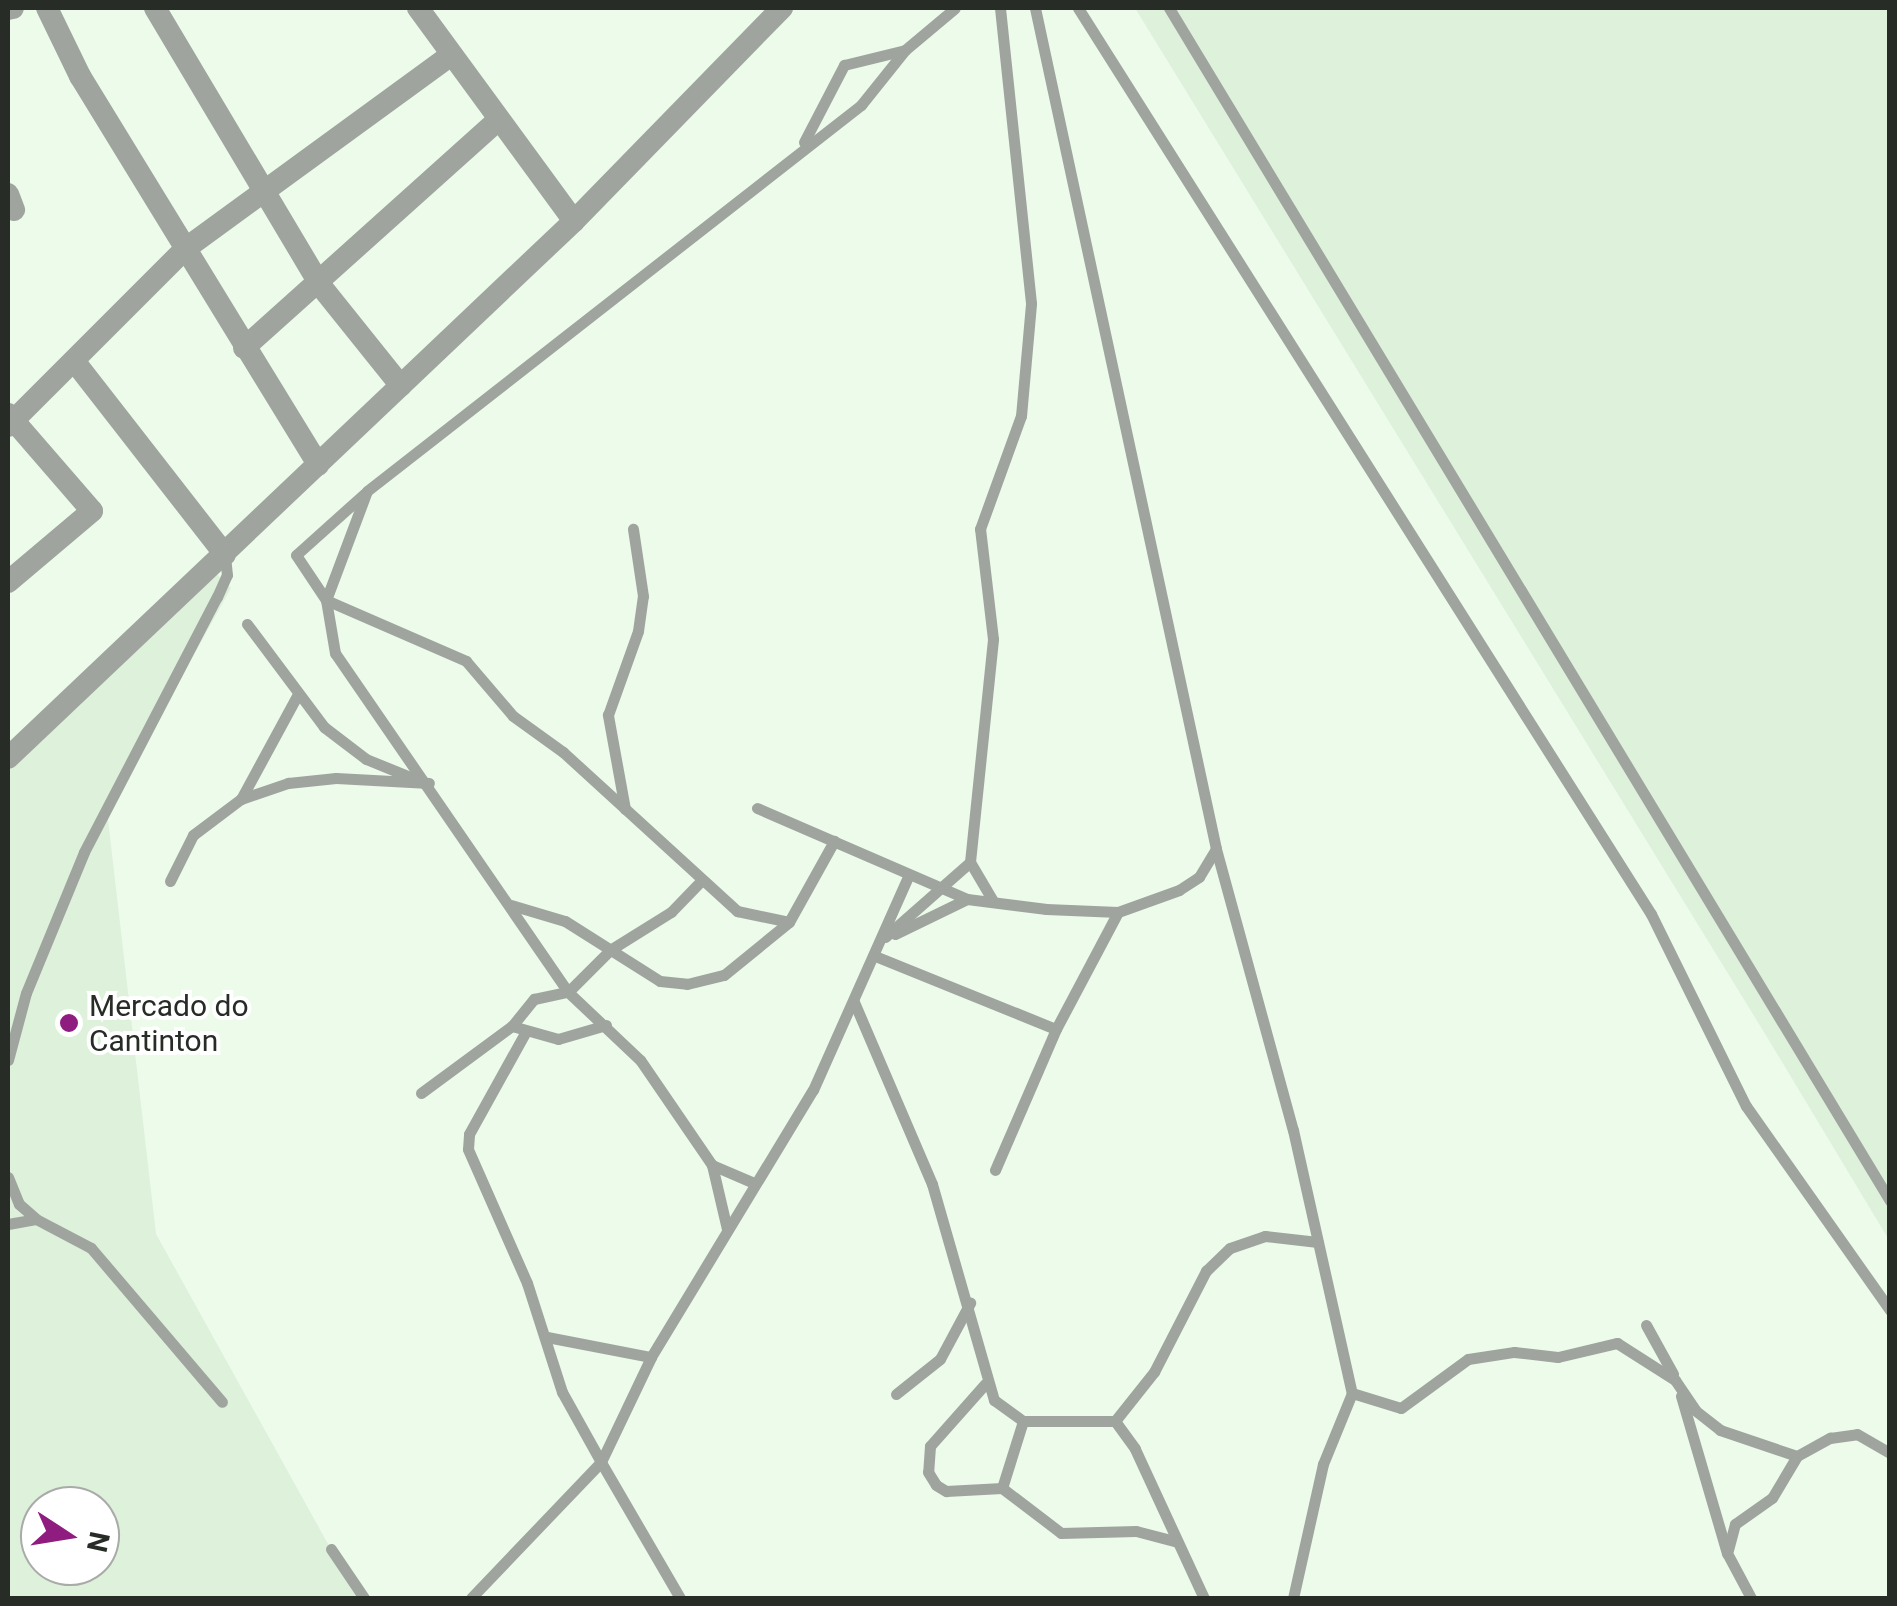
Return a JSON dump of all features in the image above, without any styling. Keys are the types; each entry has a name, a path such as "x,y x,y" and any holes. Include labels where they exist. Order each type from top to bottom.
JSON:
{"street":[{"path":"47,8 80,76 318,465"},
{"path":"155,8 320,285 402,386"},
{"path":"418,8 496,122 574,221"},
{"path":"8,758 574,221 782,8"},
{"path":"8,582 92,511 10,421 75,362 185,249 450,56"},
{"path":"244,348 320,285 496,122"},
{"path":"75,362 225,556"}],"lane":[{"path":"727,1229 712,1165 640,1060 568,992 428,783 335,653 326,600 296,555 368,491 802,146 860,105 905,50 955,8"},
{"path":"993,901 970,862 993,639 980,528 1021,416 1029,359 1027,248 1003,85 1000,8"},
{"path":"1035,8 1216,849 1318,1242 1352,1393 1323,1464 1293,1598"},
{"path":"1078,8 1651,914 1746,1106 1890,1310"},
{"path":"1170,8 1890,1201"},
{"path":"802,146 844,65 905,50"},
{"path":"326,600 368,491"},
{"path":"625,808 608,715 638,631 644,596 633,528"},
{"path":"319,533 345,544"},
{"path":"8,1060 26,993 84,852 222,586 225,556"},
{"path":"326,600 466,661 513,716 625,808 737,911 789,922"},
{"path":"247,624 297,696 324,727 366,760 428,783"},
{"path":"241,800 297,696"},
{"path":"170,882 193,836 241,800 288,783 336,778 428,783"},
{"path":"757,808 941,888 967,898 993,901 1118,912 1180,890 1199,877 1216,849"},
{"path":"511,905 565,921 660,980 687,984 724,975 789,922 834,841"},
{"path":"882,940 970,862"},
{"path":"471,1598 600,1462 651,1357 813,1090 909,874"},
{"path":"422,1093 512,1026 534,999 568,992 610,950 672,912 702,880"},
{"path":"882,940 967,898"},
{"path":"995,1170 1056,1029 1118,912"},
{"path":"875,956 1056,1029"},
{"path":"854,1002 932,1184 970,1303 985,1384 1002,1410 1023,1421 1115,1421"},
{"path":"512,1026 558,1039 606,1026"},
{"path":"526,1031 469,1134 468,1149 547,1336 562,1392 680,1598"},
{"path":"712,1165 754,1183"},
{"path":"8,1177 19,1204 36,1219 91,1248 222,1402"},
{"path":"8,1224 36,1219"},
{"path":"1115,1421 1154,1372 1206,1271 1230,1248 1266,1236 1318,1242"},
{"path":"896,1394 940,1359 970,1303"},
{"path":"1646,1325 1696,1412 1720,1430 1797,1456"},
{"path":"547,1336 651,1357"},
{"path":"1352,1393 1401,1408 1468,1359 1514,1352 1558,1357 1602,1342 1630,1348 1676,1380 1727,1554 1751,1598"},
{"path":"985,1384 930,1446 928,1472 946,1491 1002,1488 1061,1532 1136,1531 1178,1542"},
{"path":"1002,1488 1023,1421"},
{"path":"1115,1421 1204,1598"},
{"path":"1727,1554 1735,1524 1772,1498 1797,1456 1830,1438 1857,1434 1890,1453"},
{"path":"330,1549 364,1598"}],"shaded area":[{"path":"1135,8 1889,8 1889,1240 1767,1037"},
{"name":"Mercado do Cantinton","path":"210,567 231,588 107,811 156,1234 358,1598 8,1598 8,766"}],"place":[{"name":"Mercado do Cantinton","path":"69,1023"}]}
